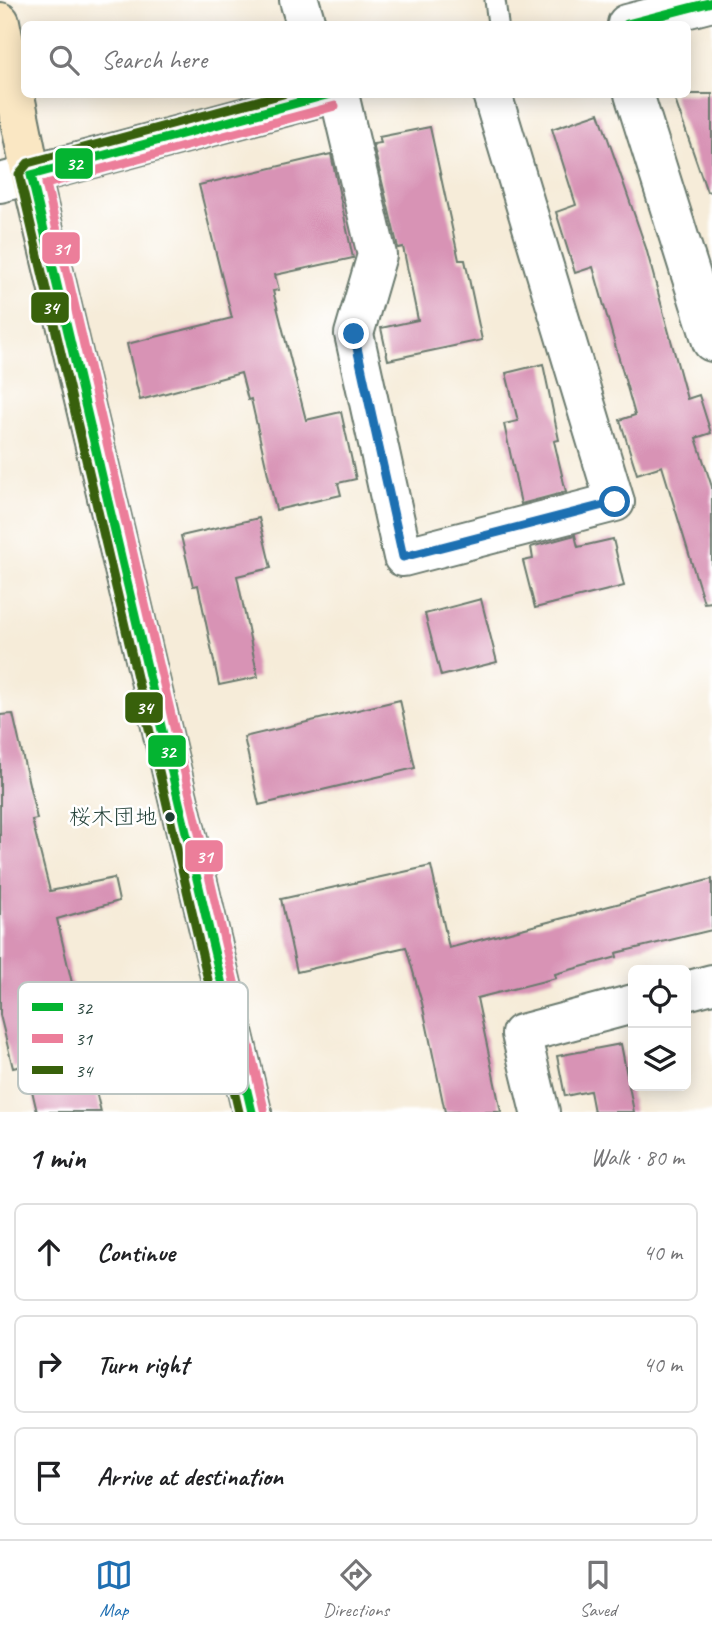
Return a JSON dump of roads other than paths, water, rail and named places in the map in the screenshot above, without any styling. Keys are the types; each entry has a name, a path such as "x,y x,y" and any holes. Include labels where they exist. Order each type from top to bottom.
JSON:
{"main road":[{"path":"0,22 15,179 219,982"},
{"path":"247,1094 252,1112"}],"street":[{"path":"299,0 305,21"},
{"path":"638,21 712,2"},
{"path":"15,179 320,98"},
{"path":"332,98 377,255 354,334 403,557 615,502 493,98"},
{"path":"635,98 712,342"},
{"path":"691,990 712,984"},
{"path":"540,1112 521,1034 628,1005"}],"lane":[{"path":"495,0 498,21"}],"place":[{"name":"桜木団地","path":"170,817"}]}
